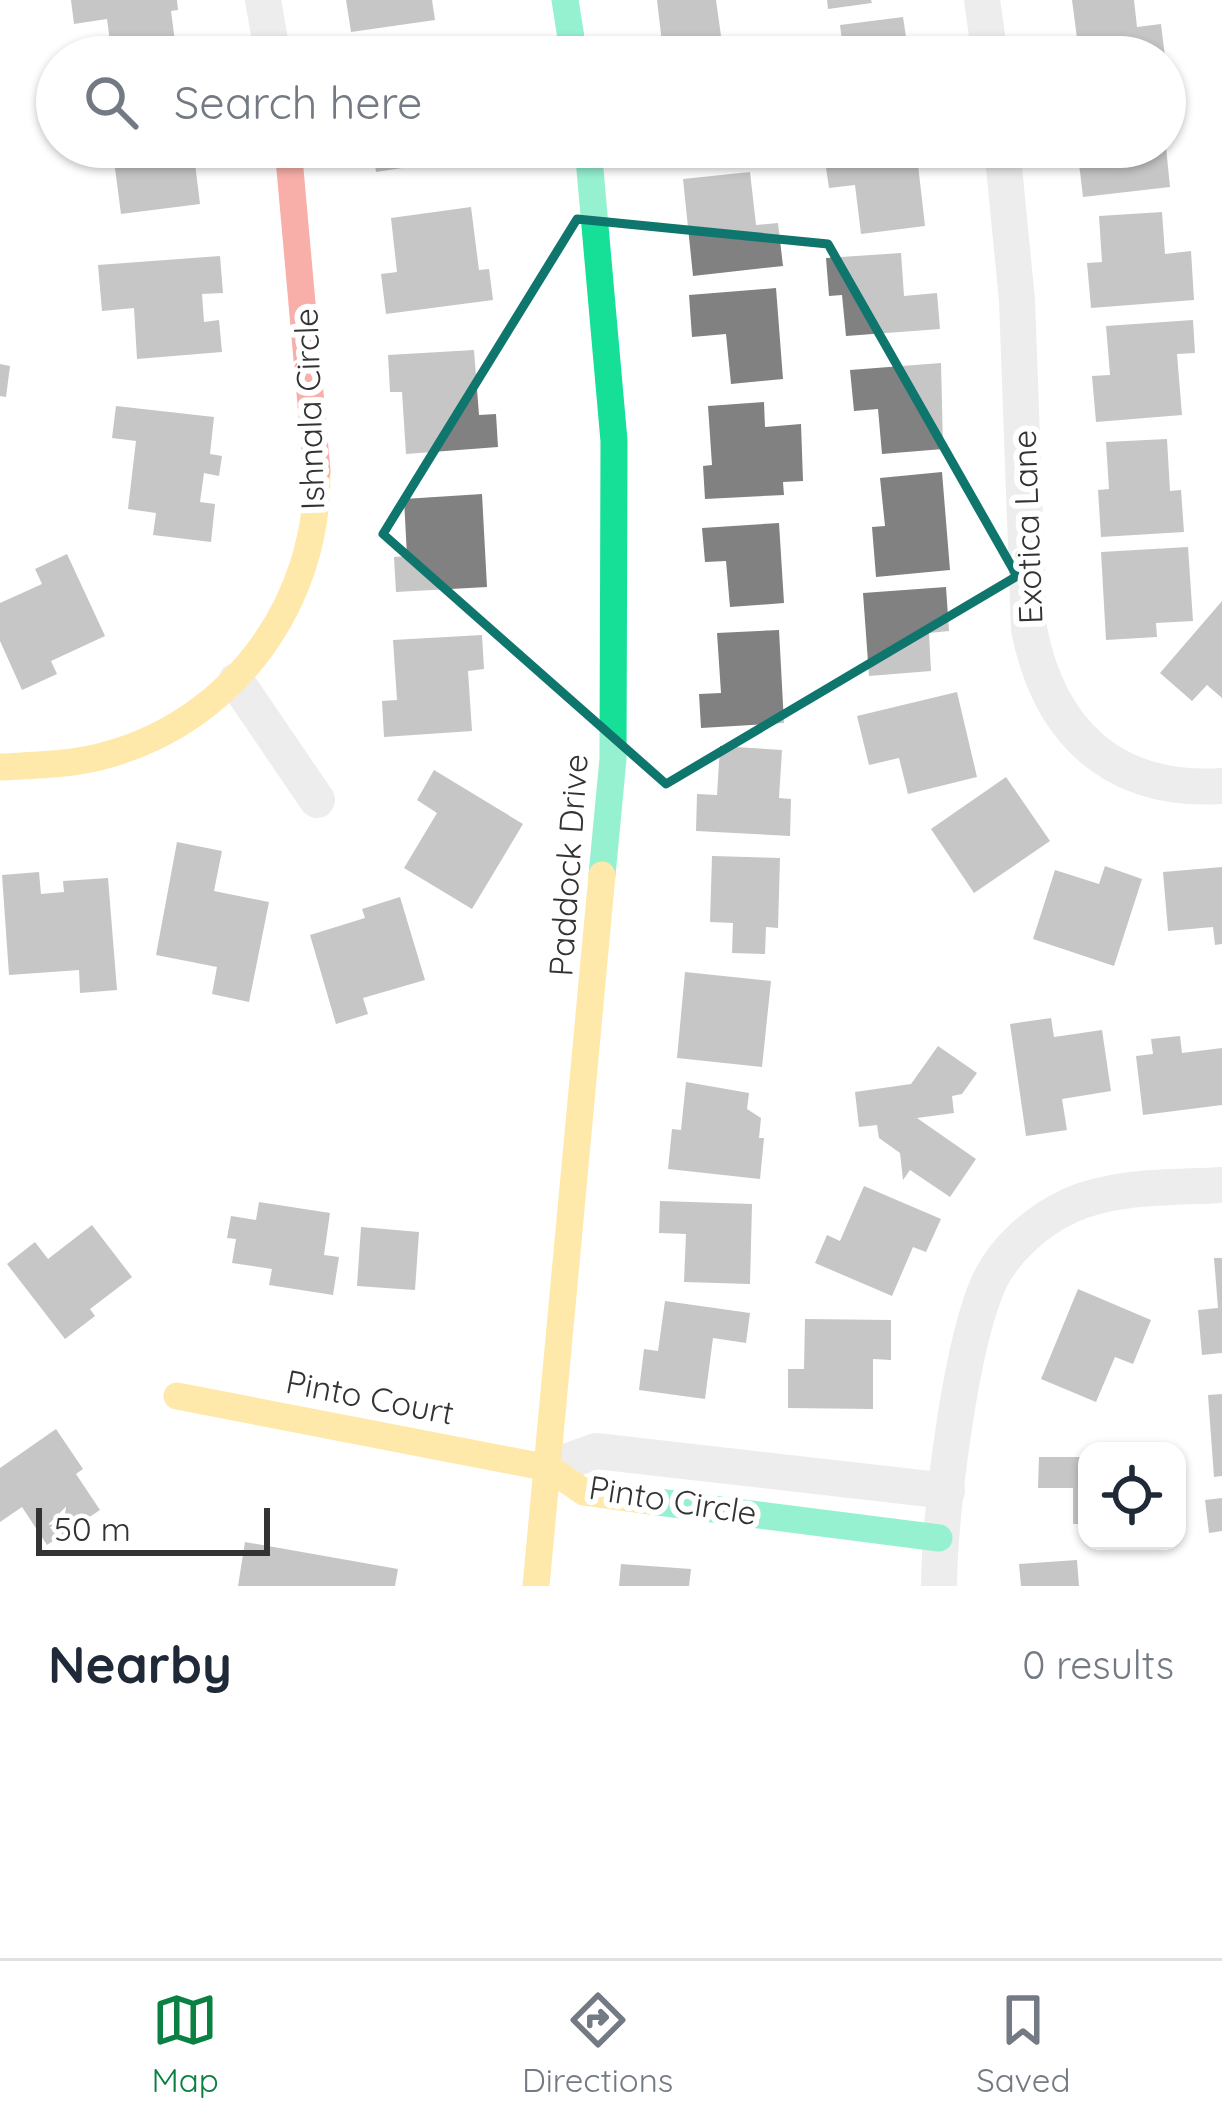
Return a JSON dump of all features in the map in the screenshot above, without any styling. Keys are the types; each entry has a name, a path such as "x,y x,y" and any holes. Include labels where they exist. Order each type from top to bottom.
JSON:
{"street":[{"path":"263,0 269,36"},
{"path":"566,0 571,36"},
{"path":"982,0 987,36"},
{"name":"Ishnala Circle","path":"0,767 115,753 162,735 236,681 289,608 315,521 306,302 290,168"},
{"name":"Paddock Drive","path":"536,1586 613,759 614,441 590,168"},
{"name":"Exotica Lane","path":"1004,168 1018,322 1029,629 1037,672 1070,729 1103,758 1163,784 1222,786"},
{"path":"236,681 317,800"},
{"path":"939,1586 947,1491 976,1320 991,1279 1017,1244 1051,1216 1091,1198 1222,1185"},
{"name":"Pinto Court","path":"177,1396 550,1468"},
{"name":"Pinto Circle","path":"550,1468 596,1451 947,1491"},
{"name":"Pinto Circle","path":"550,1468 584,1492 940,1538"}],"highlighted area":[{"path":"577,219 828,244 1017,576 666,784 383,534"}],"building":[{"path":"71,0 177,0 178,10 171,11 174,36 109,36 107,19 74,24"},
{"path":"346,0 432,0 435,20 351,32"},
{"path":"657,0 716,0 721,36 661,36"},
{"path":"827,0 871,0 872,3 828,9"},
{"path":"1072,0 1134,0 1137,27 1161,24 1162,36 1077,36"},
{"path":"903,17 906,36 841,36 840,25"},
{"path":"115,168 196,168 200,204 121,214"},
{"path":"826,168 918,168 925,226 861,234 855,185 829,188"},
{"path":"1080,168 1168,168 1170,187 1083,197"},
{"path":"750,172 756,225 778,223 783,266 693,276 683,179"},
{"path":"471,207 479,270 489,269 493,300 386,314 381,274 397,272 391,218"},
{"path":"1162,212 1165,254 1191,251 1194,300 1091,308 1087,263 1102,262 1099,216"},
{"path":"901,253 904,296 937,293 940,329 846,336 842,295 829,296 826,258"},
{"path":"220,256 223,293 202,294 204,322 219,320 222,352 137,359 134,308 102,311 98,265"},
{"path":"776,288 783,379 731,384 726,334 692,337 689,295"},
{"path":"1193,320 1195,353 1177,354 1182,415 1096,422 1092,376 1110,375 1106,326"},
{"path":"474,350 479,415 496,414 498,447 406,454 402,392 390,392 388,355"},
{"path":"941,363 943,449 882,454 878,409 854,411 850,370"},
{"path":"0,364 10,366 6,397 0,396"},
{"path":"764,402 765,427 801,424 803,481 783,482 784,495 705,499 703,466 712,465 708,406"},
{"path":"116,406 214,417 210,454 222,456 219,476 204,473 200,502 215,504 211,542 153,535 156,513 128,509 136,441 112,438"},
{"path":"1167,439 1170,491 1181,490 1184,532 1101,537 1098,490 1109,489 1106,442"},
{"path":"942,472 950,570 876,577 872,527 885,526 880,478"},
{"path":"482,494 487,587 396,592 394,557 407,556 404,499"},
{"path":"779,523 784,603 730,607 726,561 705,562 702,528"},
{"path":"1188,547 1193,621 1156,623 1157,637 1106,640 1101,552"},
{"path":"67,554 105,636 51,661 57,674 22,690 0,641 0,603 42,584 35,569"},
{"path":"946,587 949,631 929,633 931,671 869,676 863,593"},
{"path":"1222,601 1222,698 1207,685 1192,701 1160,673"},
{"path":"779,630 784,723 701,728 699,694 721,693 717,633"},
{"path":"482,635 484,669 468,671 472,731 384,737 382,701 397,700 393,640"},
{"path":"957,692 977,777 908,794 899,758 869,765 857,716"},
{"path":"720,746 782,750 779,798 791,799 790,836 696,831 697,794 717,795"},
{"path":"434,770 523,824 472,909 404,868 437,813 417,800"},
{"path":"1006,777 1050,841 974,893 931,829"},
{"path":"177,842 222,851 214,891 269,902 249,1002 212,994 217,967 156,955"},
{"path":"712,856 780,858 778,928 766,927 765,954 732,953 733,923 710,922"},
{"path":"1105,866 1142,879 1114,966 1033,939 1055,870 1099,884"},
{"path":"1222,867 1222,944 1215,945 1213,927 1168,931 1163,872"},
{"path":"39,872 41,894 64,892 63,881 108,878 117,990 80,993 79,970 9,975 2,875"},
{"path":"400,897 425,980 363,998 368,1014 336,1024 310,935 365,918 362,909"},
{"path":"685,972 771,981 762,1067 677,1058"},
{"path":"1051,1018 1054,1037 1102,1030 1111,1091 1062,1099 1067,1130 1026,1136 1010,1024"},
{"path":"1180,1036 1182,1053 1222,1048 1222,1105 1143,1115 1136,1056 1153,1054 1151,1039"},
{"path":"938,1046 977,1073 962,1094 952,1096 954,1113 917,1118 976,1159 950,1197 910,1170 903,1180 900,1153 879,1138 877,1125 859,1127 855,1092 911,1084"},
{"path":"686,1082 749,1093 747,1109 761,1118 759,1138 764,1138 760,1179 668,1169 672,1129 681,1130"},
{"path":"864,1186 941,1219 926,1252 913,1247 892,1296 815,1263 827,1235 840,1241"},
{"path":"660,1201 752,1204 750,1284 684,1282 686,1234 659,1233"},
{"path":"259,1202 330,1213 324,1255 339,1257 333,1295 269,1285 272,1269 232,1263 236,1239 227,1238 231,1216 256,1220"},
{"path":"92,1225 132,1277 90,1309 95,1316 65,1339 7,1264 35,1242 48,1259"},
{"path":"361,1227 419,1232 415,1290 357,1286"},
{"path":"1214,1258 1222,1258 1222,1353 1202,1355 1198,1310 1218,1308"},
{"path":"1078,1289 1151,1320 1133,1364 1115,1357 1096,1402 1041,1379"},
{"path":"665,1301 750,1313 746,1343 713,1338 705,1399 639,1390 644,1349 658,1351"},
{"path":"805,1319 891,1320 891,1360 873,1359 873,1409 788,1408 788,1369 804,1369"},
{"path":"1222,1394 1222,1476 1214,1477 1208,1395"},
{"path":"56,1429 83,1469 76,1474 100,1510 47,1545 22,1507 0,1522 0,1468"},
{"path":"1039,1457 1078,1457 1078,1524 1073,1524 1073,1488 1038,1488"},
{"path":"1222,1498 1222,1531 1209,1533 1205,1500"},
{"path":"245,1542 398,1569 395,1586 238,1586"},
{"path":"1077,1560 1079,1586 1021,1586 1019,1564"},
{"path":"621,1564 691,1569 689,1586 619,1586"}],"traffic: fast":[{"path":"565,0 571,36"},
{"path":"590,168 614,441 613,759 602,875"},
{"path":"650,1501 939,1538"}],"traffic: slow":[{"path":"0,767 110,754 155,737 196,713 231,683 262,647 286,608 314,519 317,471"},
{"path":"536,1586 602,875"},
{"path":"177,1396 549,1468 584,1492 650,1501"}],"traffic: jam":[{"path":"290,168 317,471"}]}
